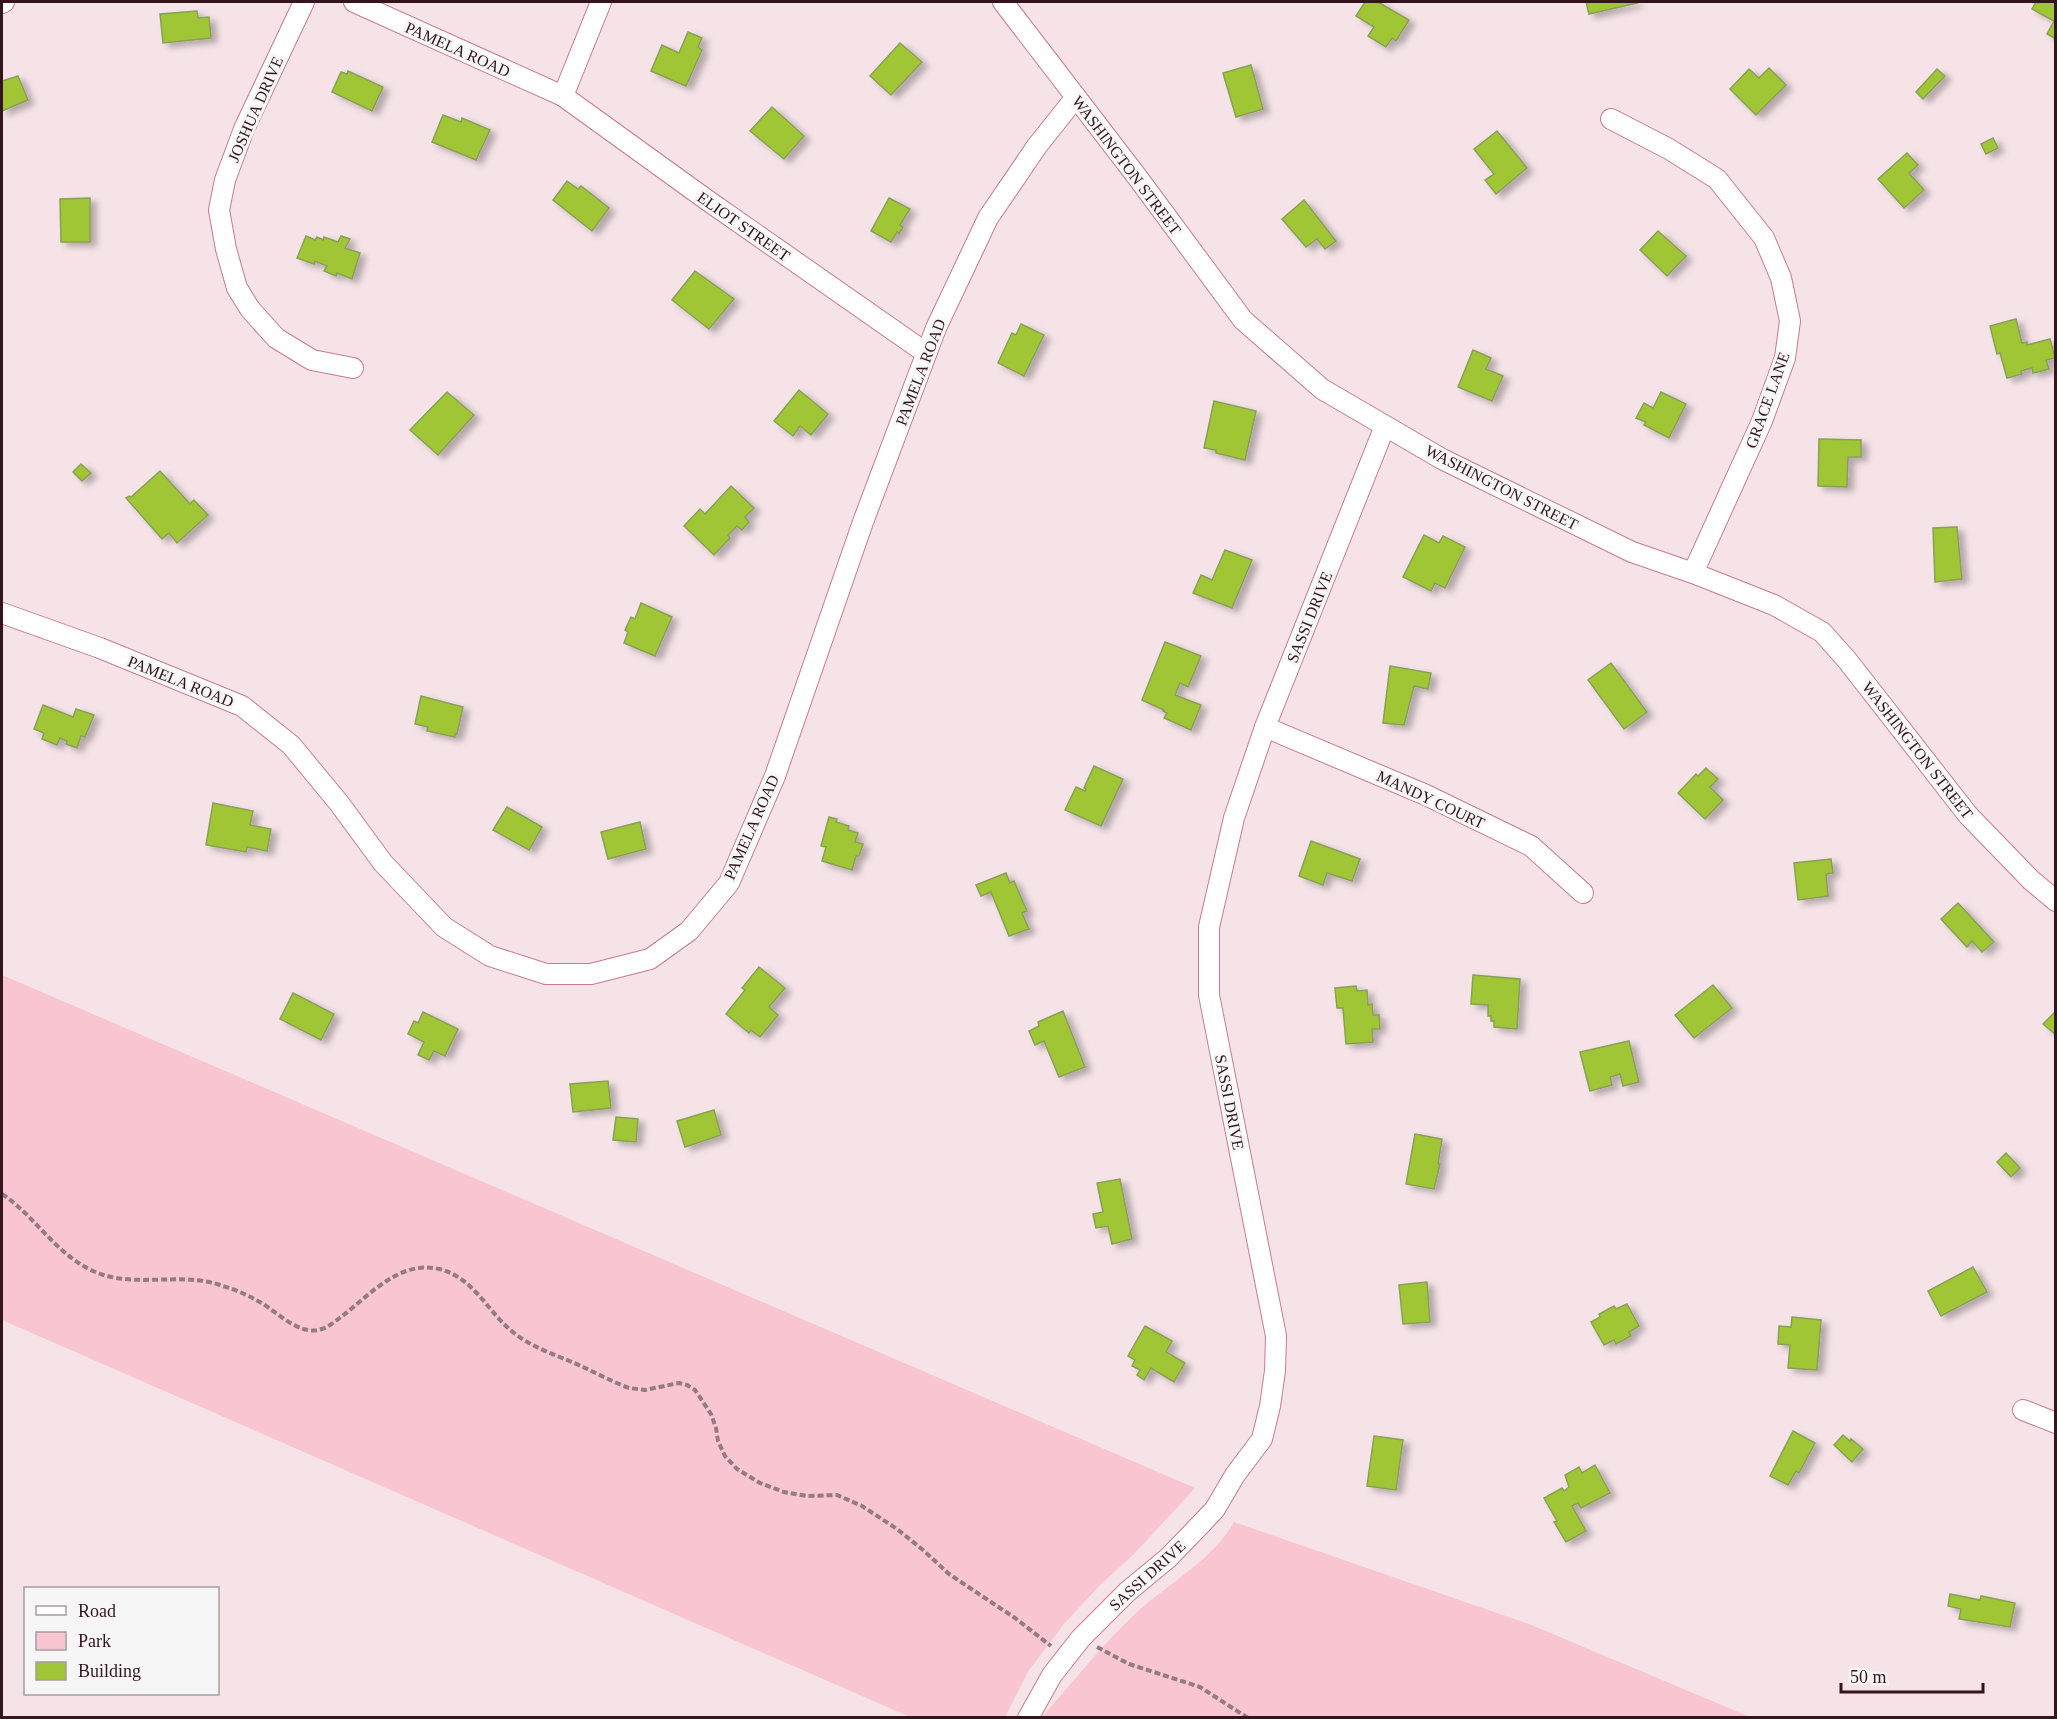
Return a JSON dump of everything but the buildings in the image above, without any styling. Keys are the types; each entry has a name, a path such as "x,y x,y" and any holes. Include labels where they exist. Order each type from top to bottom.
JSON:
{"street":[{"name":"JOSHUA DRIVE","path":"304,2 244,129 225,180 219,210 226,249 237,288 250,309 276,338 312,360 353,368"},
{"name":"PAMELA ROAD","path":"354,2 563,96"},
{"path":"563,96 601,2"},
{"name":"WASHINGTON STREET","path":"1003,2 1243,320 1322,389 1442,459 1632,552 1774,605 1822,632 1847,660 1968,815 2031,880 2055,901"},
{"name":"ELIOT STREET","path":"563,96 926,353"},
{"name":"PAMELA ROAD","path":"2,613 100,648 242,706 291,745 339,803 383,864 444,927 490,956 546,974 591,974 650,959 689,931 729,883 775,776 863,522 936,328 988,218 1037,146 1076,97"},
{"name":"GRACE LANE","path":"1611,119 1669,149 1717,179 1764,238 1781,278 1790,321 1785,358 1761,421 1693,573"},
{"name":"SASSI DRIVE","path":"1028,1718 1064,1658 1127,1592 1168,1558 1215,1509 1235,1475 1262,1439 1275,1371 1276,1336 1209,994 1209,927 1234,818 1265,727 1385,426"},
{"name":"MANDY COURT","path":"1265,727 1426,795 1532,846 1583,893"},
{"path":"2023,1410 2055,1423"}],"path":[{"path":"2,1194 17,1204 41,1227 57,1248 92,1271 137,1280 204,1280 258,1301 296,1326 308,1329 325,1329 385,1281 398,1274 425,1268 440,1269 478,1293 513,1333 530,1344 628,1388 645,1390 679,1383 687,1385 695,1390 711,1414 718,1441 725,1456 737,1469 760,1483 784,1492 807,1496 837,1495 862,1506 897,1529 970,1589 1015,1618 1064,1658"},
{"path":"1081,1638 1130,1664 1200,1687 1248,1718"}],"green space":[{"path":"2,975 1195,1488 1134,1554 1100,1585 1064,1624 1029,1670 1005,1717 910,1717 2,1320"},
{"path":"1234,1522 1529,1624 1750,1717 1042,1717 1124,1624 1149,1601 1203,1560 1225,1536"}]}
